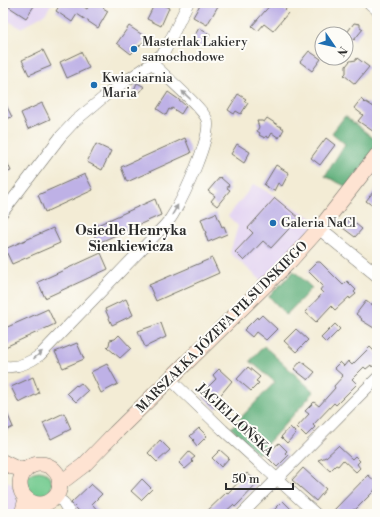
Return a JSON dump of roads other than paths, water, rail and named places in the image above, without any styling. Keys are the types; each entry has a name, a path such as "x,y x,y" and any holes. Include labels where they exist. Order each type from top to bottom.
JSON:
{"main road":[{"name":"MARSZAŁKA JÓZEFA PIŁSUDSKIEGO","path":"60,484 84,465 285,266 319,228 377,155"},
{"name":"MARSZAŁKA JÓZEFA PIŁSUDSKIEGO","path":"53,469 67,468 108,440"},
{"path":"3,462 22,477"},
{"path":"22,514 32,506 51,500 56,496 60,484 59,479 53,469 44,465 34,465 22,477 20,490 32,506"},
{"path":"3,471 22,477"}],"street":[{"path":"3,212 60,136 75,121 110,92 152,63 165,51 188,3"},
{"path":"369,3 377,10"},
{"path":"3,366 12,368 30,362 40,355 164,226 182,198 206,140 208,128 207,119 200,109 152,63"},
{"path":"319,228 377,275"},
{"path":"242,514 377,378"},
{"name":"JAGIELLOŃSKA","path":"170,379 316,514"},
{"path":"63,502 70,514"}],"place":[{"name":"Masterlak Lakiery samochodowe","path":"134,49"},
{"name":"Kwiaciarnia Maria","path":"94,85"},
{"name":"Galeria NaCl","path":"273,223"}],"district":[{"name":"Osiedle Henryka Sienkiewicza","path":"131,240"}]}
